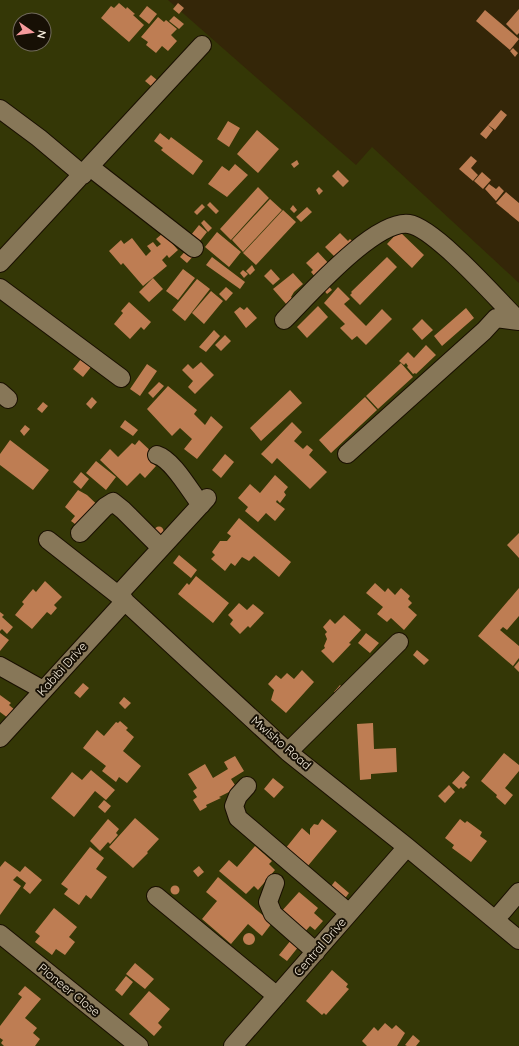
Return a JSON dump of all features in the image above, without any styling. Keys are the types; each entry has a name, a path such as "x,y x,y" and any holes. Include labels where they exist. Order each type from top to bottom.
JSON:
{"street":[{"path":"0,263 202,45"},
{"path":"0,109 194,248"},
{"path":"284,320 366,241 383,231 409,224 421,229 461,261 519,321"},
{"path":"0,288 121,378"},
{"path":"346,454 478,336 496,318 519,321"},
{"name":"Kabibi Drive","path":"0,738 121,598 161,548 204,501 164,457 157,455"},
{"path":"80,533 104,506 113,502 161,548"},
{"name":"Mwisho Road","path":"48,540 121,598 288,752 407,847 519,940"},
{"path":"288,752 399,642"},
{"path":"0,666 43,690"},
{"path":"247,786 238,796 234,806 238,818 349,913"},
{"name":"Central Drive","path":"233,1046 407,847"},
{"path":"275,883 268,902 273,914 316,952"},
{"path":"496,920 519,892"},
{"path":"156,896 277,996"},
{"name":"Pioneer Close","path":"0,934 139,1046"}],"shaded area":[{"path":"0,0 168,0 356,165 372,147 519,283 519,1046 0,1046"}],"building":[{"path":"119,3 126,9 127,7 135,14 133,15 144,25 129,42 101,18 111,6 114,8"},
{"path":"178,3 184,8 179,14 173,9"},
{"path":"147,6 157,14 149,24 139,16"},
{"path":"519,9 519,33 517,35 506,24"},
{"path":"485,10 519,39 510,50 476,21"},
{"path":"174,16 184,24 179,29 169,21"},
{"path":"158,17 164,22 166,20 177,29 171,35 177,41 168,51 162,46 156,53 146,45 148,42 141,37"},
{"path":"513,48 518,53 515,57 510,51"},
{"path":"151,75 157,80 151,86 145,81"},
{"path":"501,110 507,115 495,130 488,125"},
{"path":"228,121 240,128 229,147 217,139"},
{"path":"488,125 493,130 486,139 480,134"},
{"path":"257,130 279,149 258,173 237,154"},
{"path":"160,133 169,140 171,137 203,161 193,175 161,150 163,148 154,141"},
{"path":"471,156 477,161 471,168 478,175 473,181 459,169"},
{"path":"297,160 299,164 294,168 291,164"},
{"path":"235,164 248,175 227,197 208,184 222,166 229,171"},
{"path":"338,170 349,181 343,187 332,176"},
{"path":"482,172 491,180 483,189 474,181"},
{"path":"489,184 496,189 499,186 504,191 496,201 485,189"},
{"path":"258,187 269,198 231,240 220,229"},
{"path":"319,187 323,191 319,195 316,190"},
{"path":"506,192 519,203 519,222 496,203"},
{"path":"270,199 282,210 243,252 232,240"},
{"path":"210,202 219,211 216,214 207,205"},
{"path":"202,204 205,207 197,215 194,212"},
{"path":"293,205 297,210 294,213 290,209"},
{"path":"307,207 312,212 301,222 296,217"},
{"path":"283,210 296,222 256,265 243,253"},
{"path":"204,220 212,228 208,232 201,223"},
{"path":"199,225 207,232 195,247 187,240"},
{"path":"399,231 424,255 412,268 387,244"},
{"path":"217,232 241,252 229,267 205,247"},
{"path":"163,233 178,250 169,258 167,255 162,260 167,266 143,286 123,263 121,265 109,251 121,240 124,244 132,238 146,256 151,251 147,246 153,242 157,247 161,244 156,239"},
{"path":"340,233 348,241 350,239 354,243 337,259 325,247"},
{"path":"189,247 196,253 187,263 180,257"},
{"path":"318,252 330,265 316,278 311,272 313,270 306,263"},
{"path":"212,257 245,282 240,289 206,265"},
{"path":"387,257 397,267 360,305 350,295 352,293 351,292"},
{"path":"252,265 255,270 250,275 246,271"},
{"path":"183,269 195,278 178,300 166,291"},
{"path":"271,269 280,279 273,285 264,276"},
{"path":"243,270 248,274 244,278 240,273"},
{"path":"293,273 303,284 294,292 291,297 293,299 287,305 273,289"},
{"path":"153,278 163,289 149,302 139,292"},
{"path":"197,279 210,289 185,321 172,310"},
{"path":"326,283 332,290 327,294 321,287"},
{"path":"226,287 233,293 226,301 219,294"},
{"path":"338,287 350,299 344,304 366,326 382,309 392,319 366,345 357,336 352,340 340,328 345,324 324,303"},
{"path":"211,291 223,301 204,324 192,313"},
{"path":"129,302 151,322 144,330 141,327 130,339 114,324 123,313 121,311"},
{"path":"318,306 328,317 307,338 297,327"},
{"path":"240,307 244,310 247,307 257,318 246,328 234,312"},
{"path":"466,308 474,318 442,346 434,336"},
{"path":"422,319 433,330 422,340 412,329"},
{"path":"214,330 220,336 206,352 199,347"},
{"path":"225,335 231,341 221,351 215,345"},
{"path":"426,345 436,355 416,374 413,374 407,367 408,366 406,363 404,365 399,361 408,352 414,358"},
{"path":"81,359 91,367 83,377 73,369"},
{"path":"201,362 214,375 195,394 188,387 193,381 182,370 188,364 193,369"},
{"path":"401,363 413,377 378,409 366,396"},
{"path":"147,364 157,371 140,396 130,389"},
{"path":"159,382 164,386 153,398 148,393"},
{"path":"168,386 197,410 194,414 205,425 211,416 223,427 197,459 184,449 192,439 180,428 172,436 147,409"},
{"path":"290,390 302,403 261,441 250,428"},
{"path":"92,397 97,402 91,409 86,404"},
{"path":"365,397 377,410 331,453 319,440"},
{"path":"43,402 48,406 42,413 37,409"},
{"path":"125,420 138,430 133,436 120,427"},
{"path":"292,422 302,432 294,441 303,449 307,445 313,450 309,455 327,472 310,489 277,458 272,464 261,454"},
{"path":"25,425 30,429 24,436 20,431"},
{"path":"10,440 49,470 33,490 0,465 0,454"},
{"path":"139,440 155,455 150,461 156,466 145,478 140,473 127,486 100,460 110,449 118,457 132,443 135,445"},
{"path":"225,454 234,462 221,478 212,470"},
{"path":"96,461 116,477 106,490 86,473"},
{"path":"81,472 89,479 81,489 73,482"},
{"path":"275,475 288,487 284,492 286,495 280,503 277,500 276,502 285,509 275,521 266,513 258,522 245,511 248,507 238,498 250,484 260,493"},
{"path":"78,490 87,495 106,513 83,530 71,521 75,516 65,507"},
{"path":"239,518 291,562 279,577 254,556 249,561 242,557 235,566 231,563 225,571 211,559 215,555 212,552 220,541 227,541 231,536 227,533"},
{"path":"159,526 164,531 159,536 154,531"},
{"path":"519,533 519,558 507,545"},
{"path":"179,555 197,570 191,578 173,563"},
{"path":"196,576 229,603 213,623 178,594 187,583 189,585"},
{"path":"45,581 62,597 54,605 57,608 51,615 47,612 32,629 15,615 24,604 22,602 33,589 36,592"},
{"path":"375,583 385,592 388,588 395,595 401,588 410,596 408,599 412,603 408,607 417,615 404,630 391,618 387,622 377,614 383,607 366,593"},
{"path":"519,588 519,616 507,630 503,627 500,630 519,646 519,658 513,666 478,636"},
{"path":"239,603 247,610 253,604 264,613 250,628 248,626 240,634 230,624 233,620 228,615"},
{"path":"0,612 4,615 2,617 13,627 7,634 2,629 0,631"},
{"path":"344,615 361,630 349,643 351,644 333,663 321,651 325,648 324,646 327,639 325,634 327,632 323,627 330,619 335,624"},
{"path":"0,633 9,640 0,651"},
{"path":"366,633 379,643 370,653 358,643"},
{"path":"417,650 429,660 424,665 413,655"},
{"path":"519,661 519,672 514,667"},
{"path":"302,670 314,682 286,713 271,700 274,690 268,684 276,675 281,679 287,673 294,679"},
{"path":"83,683 89,688 80,698 74,693"},
{"path":"340,685 344,689 338,696 334,692"},
{"path":"0,695 11,703 9,705 15,710 8,718 0,712"},
{"path":"124,697 131,703 125,709 119,703"},
{"path":"120,721 128,728 126,730 134,737 123,751 141,766 127,783 119,777 116,782 102,771 106,766 83,748 97,730 104,736 116,722 118,723"},
{"path":"373,723 374,749 396,748 397,772 371,774 371,779 360,780 357,724"},
{"path":"504,753 519,765 519,771 505,788 513,795 505,805 496,797 497,795 481,781"},
{"path":"235,756 244,771 231,779 237,788 206,805 207,807 200,811 193,800 197,797 193,791 197,788 188,774 205,764 213,778 228,769 224,762"},
{"path":"91,770 115,790 106,800 95,791 74,817 51,798 72,772 82,780"},
{"path":"463,771 470,777 465,783 467,785 463,789 461,787 459,789 452,783"},
{"path":"273,778 284,787 274,798 264,789"},
{"path":"449,785 455,792 445,803 438,796"},
{"path":"104,800 111,806 105,813 98,807"},
{"path":"135,818 159,839 133,868 109,847"},
{"path":"108,819 119,829 116,833 118,835 110,844 108,842 100,851 90,841"},
{"path":"322,819 337,831 307,867 285,849 302,828 310,835 310,829 314,824 318,825"},
{"path":"460,819 465,823 467,821 482,832 480,836 487,841 471,862 452,848 454,845 445,838"},
{"path":"255,846 272,861 269,864 275,870 258,890 254,886 246,894 219,871 229,860 237,867"},
{"path":"90,847 104,858 96,869 107,877 91,899 86,895 79,905 64,894 68,889 61,884"},
{"path":"5,861 20,872 25,866 42,880 30,894 23,888 26,883 17,876 13,880 21,886 0,915 0,867"},
{"path":"199,866 204,872 198,877 193,871"},
{"path":"218,877 272,923 262,936 248,924 231,944 202,919 217,901 206,892"},
{"path":"335,881 349,893 343,901 329,889"},
{"path":"175,885 180,890 175,895 170,890"},
{"path":"299,892 318,908 314,913 323,921 315,930 310,926 303,934 280,913"},
{"path":"54,908 77,927 69,937 75,942 65,955 56,949 52,955 35,942 40,936 35,932"},
{"path":"249,933 253,935 255,939 253,943 249,945 245,943 243,939 245,935"},
{"path":"291,940 299,946 287,961 279,955"},
{"path":"135,963 154,979 145,989 126,974"},
{"path":"332,970 348,984 346,987 349,989 326,1015 324,1013 322,1015 306,1001"},
{"path":"126,976 133,982 122,996 115,990"},
{"path":"25,986 41,999 25,1018 37,1028 33,1033 40,1039 35,1046 4,1046 1,1043 3,1040 0,1038 0,1026 22,997 18,994"},
{"path":"149,991 170,1009 158,1023 162,1027 154,1036 129,1014"},
{"path":"385,1023 392,1029 396,1025 405,1033 397,1046 367,1046 362,1041 374,1027 378,1031"},
{"path":"413,1035 420,1041 416,1046 405,1045"}]}
